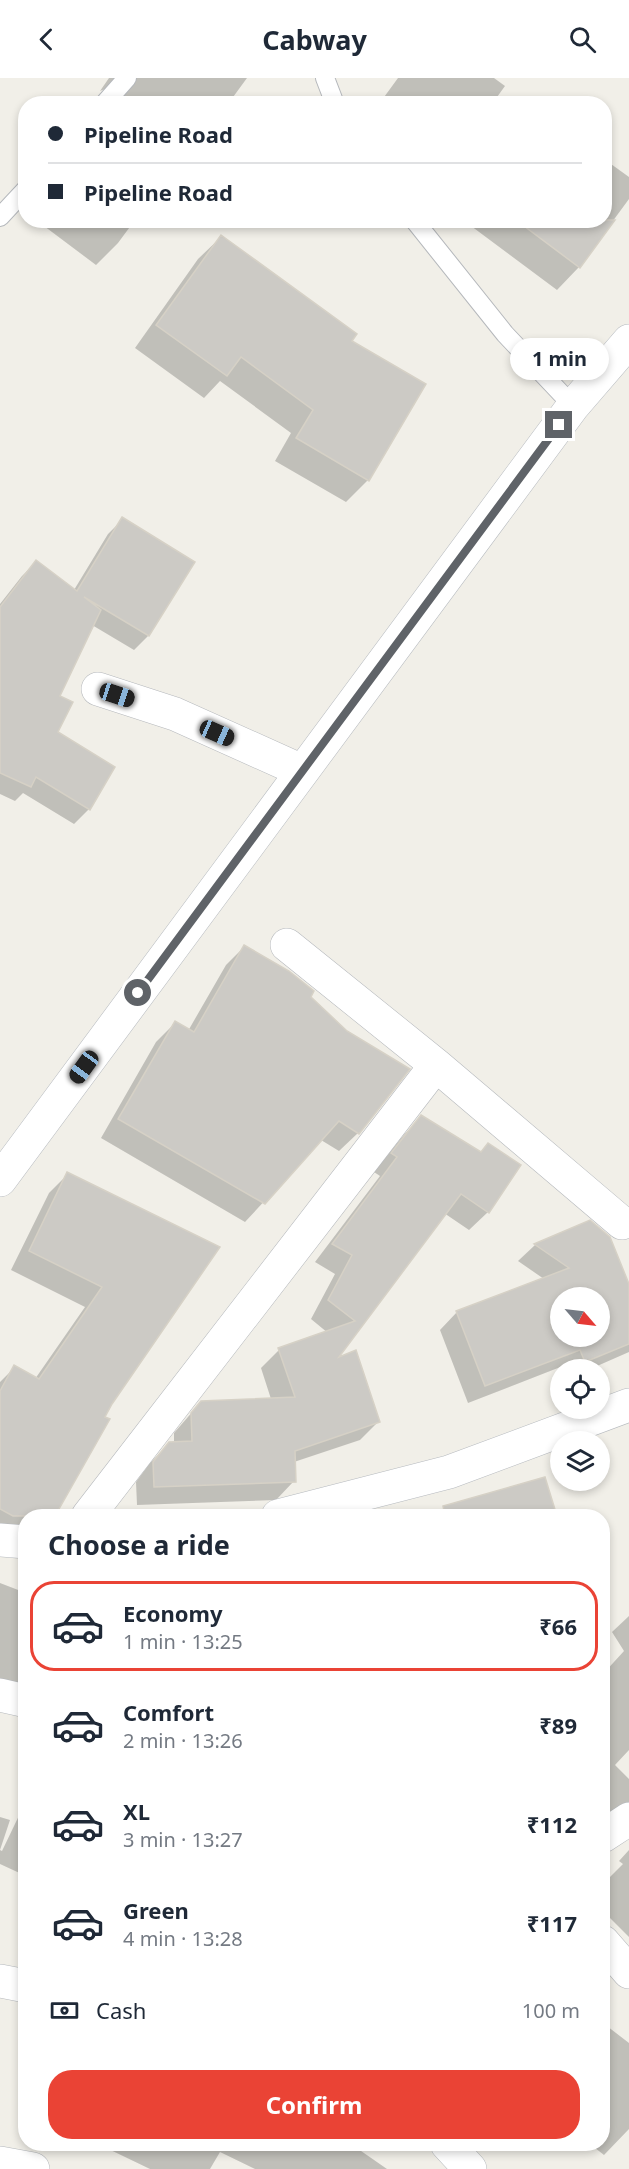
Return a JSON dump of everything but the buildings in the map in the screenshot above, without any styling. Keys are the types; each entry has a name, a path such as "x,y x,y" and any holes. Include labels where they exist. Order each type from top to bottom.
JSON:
{"street":[{"path":"5,1162 302,771 573,406 629,341"},
{"path":"98,688 175,714 302,771"},
{"path":"287,945 436,1065 622,1223"},
{"path":"93,1509 436,1065"},
{"path":"305,1509 449,1472 629,1405"},
{"path":"0,1540 18,1541"},
{"path":"0,1695 18,1699"},
{"path":"610,1831 629,1819"},
{"path":"610,1950 629,1972"},
{"path":"0,1981 18,1984"},
{"path":"453,2151 470,2169"},
{"path":"0,2163 33,2169"}],"lane":[{"path":"111,96 127,78"},
{"path":"325,78 332,96"},
{"path":"0,217 18,198"},
{"path":"420,228 505,334 573,406"}],"route":[{"path":"138,993 559,425"}]}
